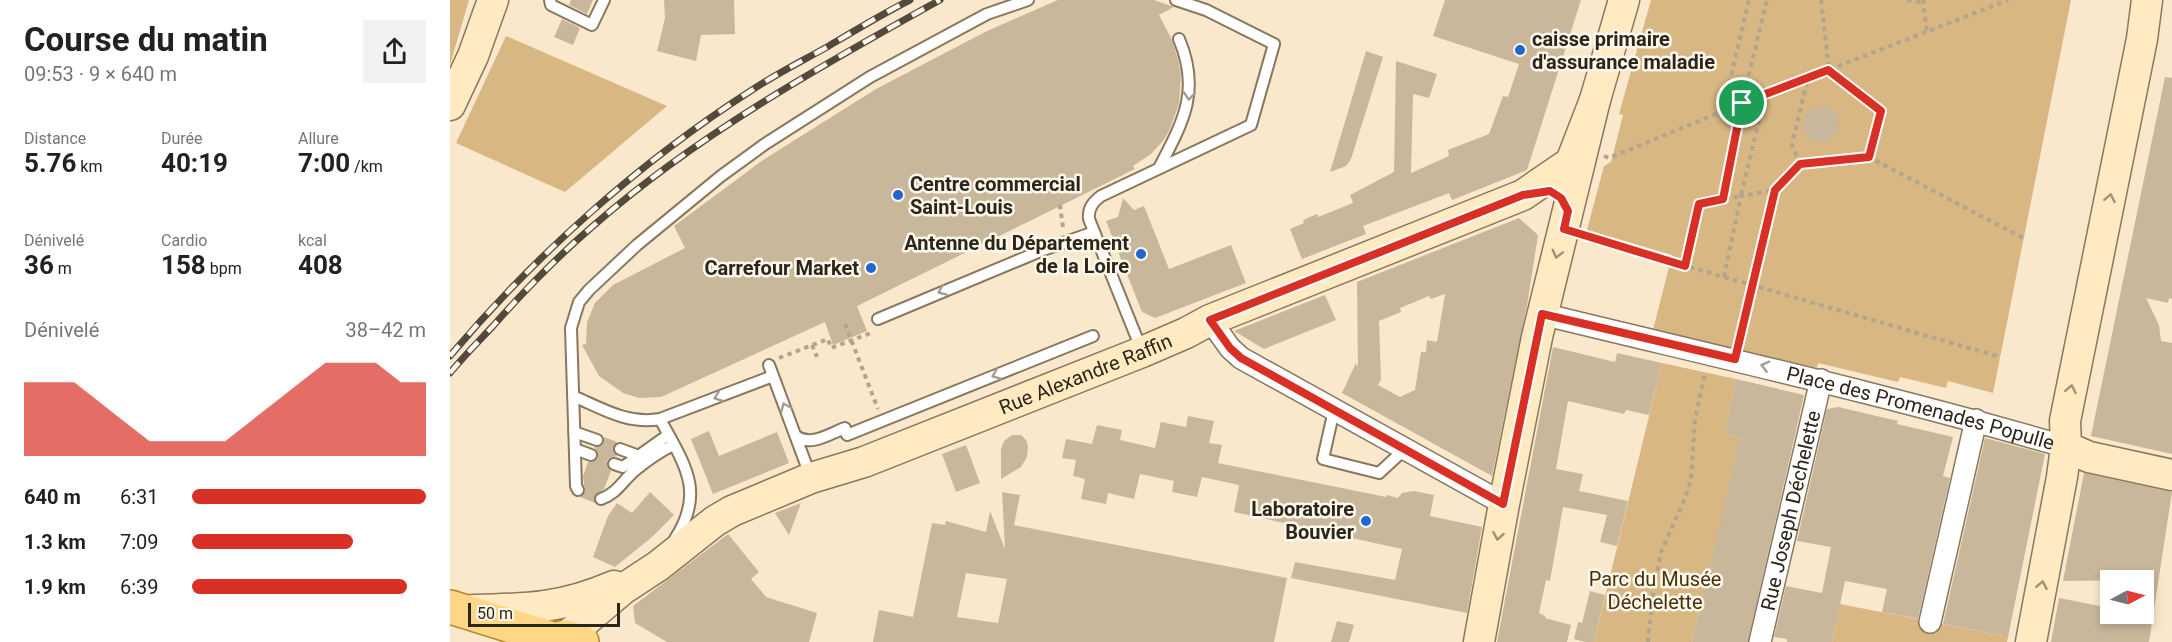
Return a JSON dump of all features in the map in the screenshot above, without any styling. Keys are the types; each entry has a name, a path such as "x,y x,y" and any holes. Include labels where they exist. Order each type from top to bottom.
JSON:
{"main road":[{"path":"450,105 493,0"},
{"path":"1479,642 1503,504 1544,306 1595,100 1624,0"},
{"name":"Place des Promenades Populle","path":"2066,447 2065,421 2142,39 2147,0"},
{"path":"1523,195 1571,162 1595,100"},
{"path":"1523,195 1550,191 1561,198 1566,220"},
{"name":"Rue Alexandre Raffin","path":"569,640 623,589 732,511 811,478 864,462 1142,352 1210,320 1523,195"},
{"path":"2031,642 2066,447 2089,457 2172,475"},
{"path":"461,611 530,609 561,604 582,599 658,566"},
{"path":"461,611 569,640"},
{"path":"461,611 509,642"}],"street":[{"name":"Place des Promenades Populle","path":"1544,306 1735,359 1976,420 2066,447"},
{"path":"1210,320 1230,348 1241,358 1503,504"},
{"name":"Rue Joseph Déchelette","path":"1760,642 1821,380"},
{"path":"1930,622 1976,420"}],"lane":[{"path":"550,0 551,5 592,25 604,0"},
{"path":"578,490 571,328 579,302 637,245 721,176 765,144 870,77 987,14 1028,0"},
{"path":"1142,352 1088,213 1095,200 1251,125 1274,44 1206,10 1176,0"},
{"path":"1158,169 1182,123 1188,104 1189,71 1179,39"},
{"path":"878,319 1043,250 1094,232"},
{"path":"796,436 809,441 845,428 848,435 1093,336"},
{"path":"769,365 811,478"},
{"path":"573,396 622,418 660,419 773,376"},
{"path":"1334,410 1323,459 1379,473 1405,449"},
{"path":"658,566 685,524 691,504 690,486 660,419"},
{"path":"574,432 597,440"},
{"path":"614,464 623,467 671,440"},
{"path":"601,499 619,489 632,473 671,440"},
{"path":"575,449 591,455"},
{"path":"620,449 639,456"},
{"path":"606,484 619,489"}],"path":[{"path":"1723,111 1749,0"},
{"path":"1723,199 1742,103 1767,0"},
{"path":"1821,0 1828,70 1881,111 1869,157"},
{"path":"1907,0 1924,1 1927,33"},
{"path":"1600,155 1609,158 1742,103 2008,0"},
{"path":"1800,164 1792,144 1808,78"},
{"path":"1724,277 1765,94"},
{"path":"1735,359 1775,190 1800,164 1869,157 2024,238"},
{"path":"1685,266 1699,204 1775,190"},
{"path":"1566,220 1685,266 2000,357"},
{"path":"845,324 882,421"},
{"path":"812,345 817,357"},
{"path":"1648,642 1653,594 1661,552 1686,496 1691,479 1695,419 1706,372"}],"green space":[{"path":"450,0 469,0 450,65"},
{"path":"1651,0 2071,0 1993,393 1948,381 1946,388 1900,377 1898,382 1818,363 1817,368 1653,330 1672,255 1587,230 1604,166 1611,162 1623,115 1619,114"},
{"path":"506,36 667,106 565,192 456,143"},
{"name":"Parc du Musée Déchelette","path":"1662,363 1736,379 1725,434 1740,438 1739,444 1692,642 1594,642"},
{"path":"1840,604 2008,637 2007,642 1832,642"}],"building":[{"path":"571,0 593,0 587,14 569,5"},
{"path":"664,0 734,0 735,34 701,35 696,61 657,51 665,18"},
{"name":"Centre commercial Saint-Louis","path":"1058,0 1154,0 1174,7 1159,15 1172,40 1178,59 1181,75 1179,104 1163,141 1151,154 1133,166 1135,169 857,306 867,331 833,345 825,322 661,397 639,398 623,393 599,376 582,345 586,344 587,322 595,303 613,285 685,248 674,226 763,160 876,89 987,31"},
{"path":"1445,0 1581,0 1527,170 1452,200 1449,193 1363,226 1366,234 1302,259 1290,229 1317,214 1318,217 1353,203 1350,195 1394,172 1396,61 1437,74 1429,98 1413,94 1411,173 1449,156 1448,150 1489,134 1503,96 1508,97 1519,64 1433,36"},
{"path":"562,19 580,28 573,45 554,37"},
{"path":"1366,51 1383,57 1351,159 1346,166 1330,172"},
{"path":"2165,77 2172,78 2172,299 2169,298 2168,303 2146,298 2159,325 2161,341 2172,343 2172,454 2091,436"},
{"path":"1821,106 1834,111 1839,124 1834,137 1821,142 1808,137 1803,124 1808,111"},
{"name":"Antenne du Département de la Loire","path":"1123,198 1134,210 1144,206 1169,269 1231,245 1246,283 1155,318 1142,312 1106,221 1118,217"},
{"path":"1519,218 1538,235 1527,306 1492,476 1342,393 1356,363 1358,367 1357,282","holes":["1445,294 1437,342 1427,340 1426,352 1421,352 1415,390 1400,397 1378,385 1381,379 1379,321 1401,312 1400,308 1429,296 1431,299"]},
{"path":"1325,295 1336,320 1264,349 1234,331"},
{"path":"1553,347 1615,362 1617,353 1662,363 1649,415 1626,410 1624,414 1568,401 1556,469 1583,474 1579,491 1628,501 1617,546 1600,542 1607,515 1563,507 1550,581 1546,580 1539,613 1545,618 1571,625 1567,642 1497,642"},
{"path":"1736,379 1804,395 1748,642 1692,642 1740,438 1725,434"},
{"path":"1838,407 1953,437 1943,476 1950,478 1918,619 1882,612 1887,589 1845,581 1832,642 1787,642 1787,639 1774,637 1786,586 1822,593 1831,547 1797,541 1827,409"},
{"path":"1188,416 1214,421 1209,443 1222,445 1218,463 1386,497 1387,495 1398,498 1402,493 1414,491 1434,495 1430,516 1482,527 1467,613 1291,578 1295,562 1395,580 1402,549 1234,512 1239,485 1202,477 1197,497 1172,492 1174,481 1140,474 1134,499 1108,493 1106,504 1081,499 1085,479 1073,476 1076,460 1062,458 1066,439 1092,444 1097,425 1122,430 1120,440 1155,448 1161,422 1186,427"},
{"path":"709,431 719,456 777,432 789,463 713,494 691,439"},
{"path":"1012,435 1021,435 1026,440 1027,457 1021,467 1001,479 1001,449 1004,441"},
{"path":"604,437 617,442 613,450 617,456 607,461 607,466 611,471 604,489 595,495 595,503 580,497 585,491 583,476 588,462 595,461 598,457 594,447 602,445"},
{"path":"1985,438 2045,454 2008,637 1943,624"},
{"path":"966,445 980,483 956,492 942,454"},
{"path":"2084,473 2172,492 2154,609 2154,570 2100,570 2100,581 2063,581"},
{"path":"650,492 674,515 652,537 615,567 593,557 608,516 617,503 632,513"},
{"path":"1002,492 1020,495 1014,525 1287,578 1274,642 873,642 879,610 913,617 932,523 945,525 946,521 986,532 990,511 1005,549","holes":["966,573 1007,579 998,623 957,617"]},
{"path":"801,503 789,535 775,513"},
{"path":"728,534 759,572 751,579 766,597 817,613 809,642 667,642 635,623 633,606"},
{"path":"1590,591 1605,595 1594,642 1585,642 1574,639 1578,622 1582,623"},
{"path":"2059,598 2100,606 2100,624 2152,624 2149,642 2051,642"},
{"path":"1337,621 1354,625 1349,642 1331,642"}],"railway":[{"path":"450,356 517,282 554,246 591,212 670,147 761,84 910,0"},
{"path":"450,373 554,262 633,193 674,162 760,104 940,0"}],"place":[{"name":"caisse primaire d'assurance maladie","path":"1520,50"},
{"name":"Centre commercial Saint-Louis","path":"898,195"},
{"name":"Antenne du Département de la Loire","path":"1141,254"},
{"name":"Carrefour Market","path":"871,268"},
{"name":"Laboratoire Bouvier","path":"1366,521"}],"route":[{"path":"1828,70 1881,111 1869,157 1800,164 1775,190 1735,359 1542,314 1503,504 1241,358 1230,348 1210,320 1523,195 1550,191 1561,198 1568,211 1564,229 1685,266 1699,204 1723,199 1742,103 1828,70"}]}
